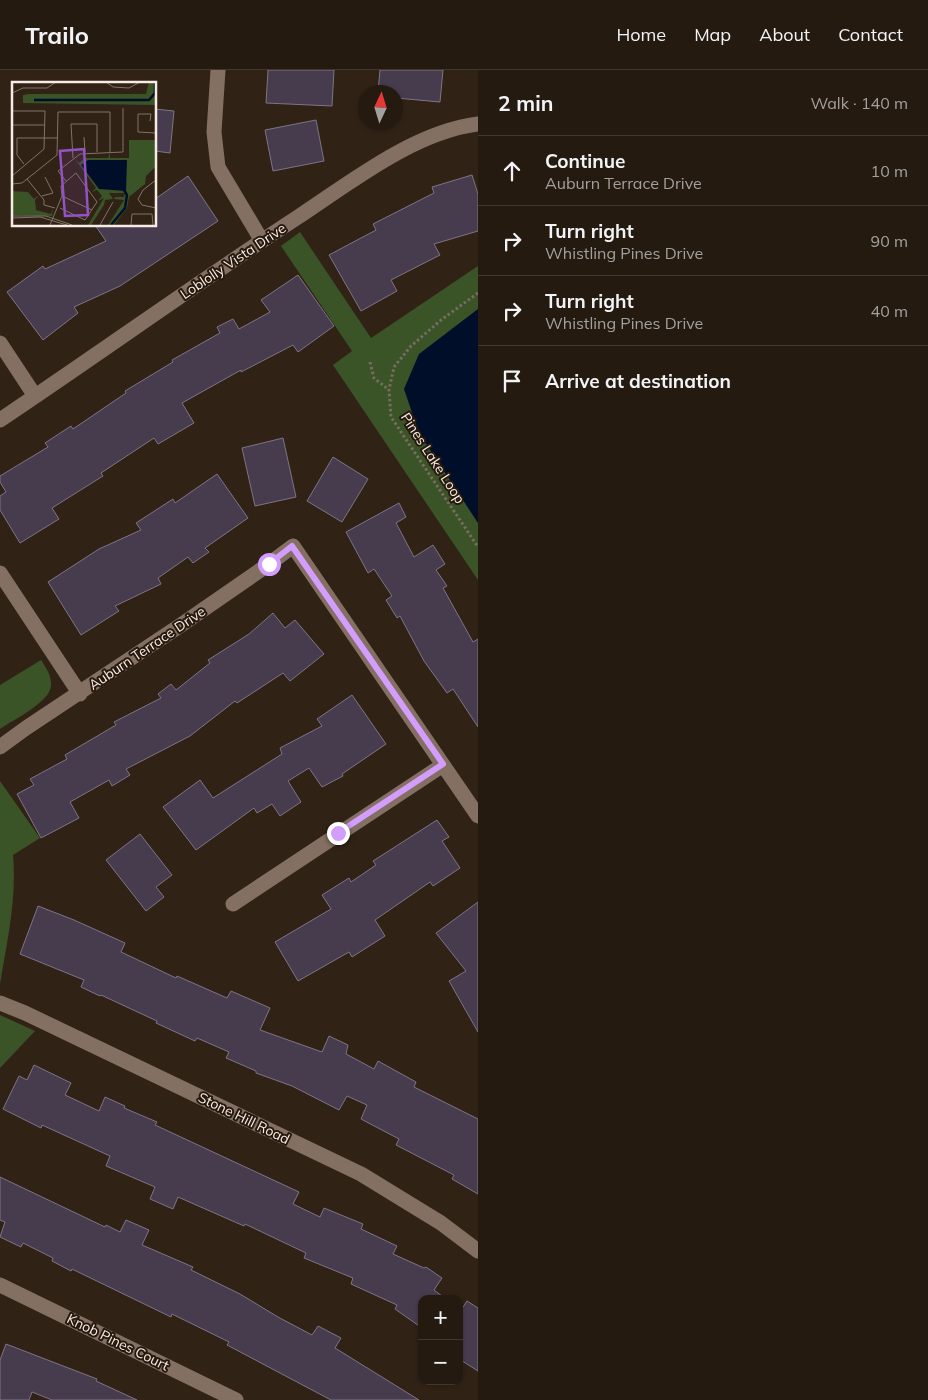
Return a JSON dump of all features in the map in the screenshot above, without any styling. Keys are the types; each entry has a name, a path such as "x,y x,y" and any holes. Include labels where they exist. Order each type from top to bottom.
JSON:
{"street":[{"path":"218,70 214,132 218,167 262,241"},
{"name":"Loblolly Vista Drive","path":"0,420 262,241 397,152 458,126 478,124"},
{"path":"0,343 36,396"},
{"name":"Auburn Terrace Drive","path":"0,748 26,728 80,694 269,564 292,546 443,764"},
{"path":"0,574 80,694"},
{"path":"233,904 443,764 478,816"},
{"name":"Stone Hill Road","path":"0,1003 361,1174 441,1223 478,1251"},
{"name":"Knob Pines Court","path":"0,1285 236,1400"}],"path":[{"name":"Pines Lake Loop","path":"478,293 441,320 411,346 394,367 389,390 391,417 478,547"},
{"path":"370,362 374,378 389,390"}],"green space":[{"path":"300,232 371,338 478,266 478,580 333,365 352,351 281,246"},
{"path":"41,660 51,679 49,692 38,704 0,729 0,685"},
{"path":"0,781 40,838 13,855 14,887 0,984"},
{"path":"0,1015 35,1031 0,1068"}],"water":[{"path":"478,309 478,523 419,433 404,389 419,354"}],"building":[{"path":"268,70 334,70 332,106 266,103"},
{"path":"380,70 443,70 440,102 403,99 403,85 379,85"},
{"path":"156,109 174,111 170,153 156,151"},
{"path":"316,120 324,161 273,171 265,130"},
{"path":"472,175 478,194 478,231 434,244 440,255 391,280 397,291 361,311 329,255 376,230 373,224 434,193 432,187"},
{"path":"188,176 218,221 120,286 74,307 78,313 43,340 7,292 43,266 45,269 106,241 96,226 156,226 156,198"},
{"path":"298,275 334,326 298,352 293,345 241,372 241,370 182,403 194,423 158,444 154,438 101,473 103,476 52,508 59,519 20,543 0,510 0,496 6,492 0,482 0,476 48,447 45,443 71,426 73,429 126,393 125,391 173,362 172,360 220,333 217,327 233,319 239,329 270,312 261,300"},
{"path":"283,438 296,497 255,506 242,448"},
{"path":"333,457 368,479 342,522 307,501"},
{"path":"217,474 248,518 205,548 209,552 193,563 188,557 158,578 161,584 115,606 119,611 81,635 48,582 99,549 141,530 136,523 173,499 175,503"},
{"path":"399,503 406,517 396,523 414,557 433,545 445,564 436,570 447,586 443,588 473,642 478,639 478,727 453,689 447,693 424,661 400,616 397,618 386,600 392,596 374,569 368,573 346,532"},
{"path":"273,613 285,628 295,620 324,654 290,681 283,673 237,703 235,701 190,736 126,769 130,775 112,786 109,780 70,802 79,818 41,838 17,794 34,785 30,779 67,759 65,755 116,725 114,722 161,698 158,694 171,684 176,690 210,663 208,660 249,634"},
{"path":"352,695 386,744 342,774 343,776 322,787 309,768 288,781 301,802 280,816 272,804 257,813 254,808 196,850 163,807 200,780 213,798 282,754 280,748 322,726 317,719"},
{"path":"437,820 449,837 442,841 460,868 433,886 430,882 375,920 385,936 352,957 349,952 298,981 275,942 331,909 322,895 349,878 351,882 376,865 373,861"},
{"path":"140,834 172,875 156,887 164,897 146,911 106,860"},
{"path":"478,902 478,1032 449,981 466,971 436,933"},
{"path":"38,906 125,943 121,952 176,978 177,976 227,998 231,991 270,1008 260,1030 322,1052 329,1036 348,1045 346,1054 374,1069 378,1061 416,1082 414,1087 478,1119 478,1194 452,1179 454,1175 396,1145 399,1139 361,1119 367,1105 347,1096 339,1110 292,1086 256,1073 256,1071 226,1058 229,1052 197,1038 195,1041 156,1023 157,1021 81,987 84,980 20,954"},
{"path":"34,1065 71,1083 65,1095 99,1111 105,1097 125,1106 124,1108 157,1122 155,1125 299,1192 293,1204 320,1217 324,1208 363,1224 361,1229 397,1246 393,1254 424,1268 426,1267 442,1278 434,1290 441,1295 418,1295 418,1325 395,1309 397,1305 351,1284 353,1278 304,1258 306,1253 245,1224 244,1226 178,1197 173,1209 150,1199 155,1187 106,1166 110,1156 42,1125 41,1128 3,1109 19,1076 27,1080"},
{"path":"0,1177 105,1227 106,1225 120,1232 126,1220 149,1230 142,1245 193,1267 191,1270 240,1294 312,1335 318,1326 341,1338 335,1348 419,1400 331,1400 227,1345 229,1342 172,1314 171,1317 72,1269 71,1271 52,1261 53,1258 23,1243 21,1247 0,1237 5,1222 0,1220"},
{"path":"467,1301 478,1308 478,1371 463,1362 463,1307"},
{"path":"6,1344 97,1379 96,1381 137,1400 52,1400 32,1392 29,1400 0,1400 0,1360"}],"route":[{"path":"269,564 292,546 443,764 338,833"}]}
